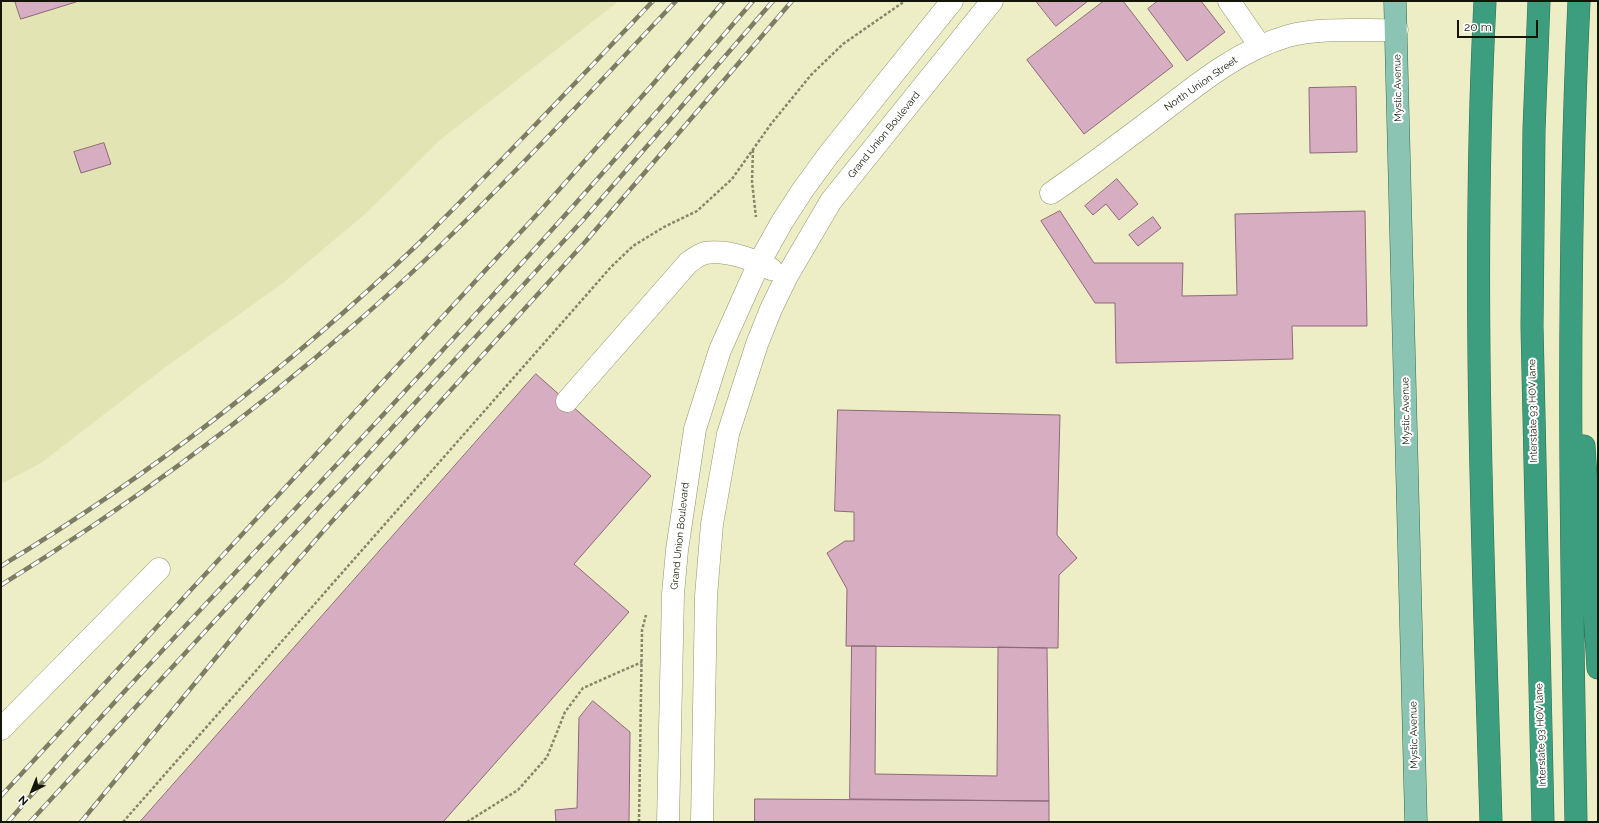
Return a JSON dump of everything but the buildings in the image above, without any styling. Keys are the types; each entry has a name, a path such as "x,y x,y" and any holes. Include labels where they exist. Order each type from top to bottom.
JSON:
{"highway":[{"path":"1485,1 1481,83 1478,280 1491,822"},
{"name":"Interstate 93 HOV lane","path":"1539,1 1533,138 1532,326 1544,822"},
{"path":"1576,822 1570,541 1571,246 1579,1"},
{"path":"1571,246 1598,668"}],"main road":[{"name":"Mystic Avenue","path":"1395,1 1397,30 1416,822"}],"street":[{"name":"Grand Union Boulevard","path":"668,822 672,649 677,550 687,471 695,429 720,350 759,263 782,222 829,154 952,1"},
{"name":"Grand Union Boulevard","path":"702,822 706,596 712,524 718,480 728,434 752,361 771,308 786,276 831,201 992,1"},
{"path":"1229,1 1260,46"},
{"name":"North Union Street","path":"1051,193 1112,150 1201,82 1260,46 1289,36 1318,32 1397,30"},
{"path":"567,401 689,262 704,253 723,253 759,263 786,276"},
{"path":"720,350 752,361"},
{"path":"1,729 160,569"}],"path":[{"path":"123,822 611,267 634,246 664,227 696,211 732,179 771,124 811,75 843,44 905,1"},
{"path":"753,150 752,182 756,220"},
{"path":"467,822 518,790 547,757 565,712 583,688 672,649"}],"shaded area":[{"path":"1,1 619,1 440,140 364,215 283,283 167,366 41,463 1,484"}],"railway":[{"path":"1,566 57,531 165,456 218,417 320,333 417,245 477,185 653,1"},
{"path":"1,585 48,556 184,462 271,394 356,323 480,207 676,1"},
{"path":"1,796 541,210 653,84 724,1"},
{"path":"8,822 99,719 382,416 523,262 753,1"},
{"path":"30,822 583,220 773,1"},
{"path":"81,822 260,604 326,528 586,241 792,1"}]}
